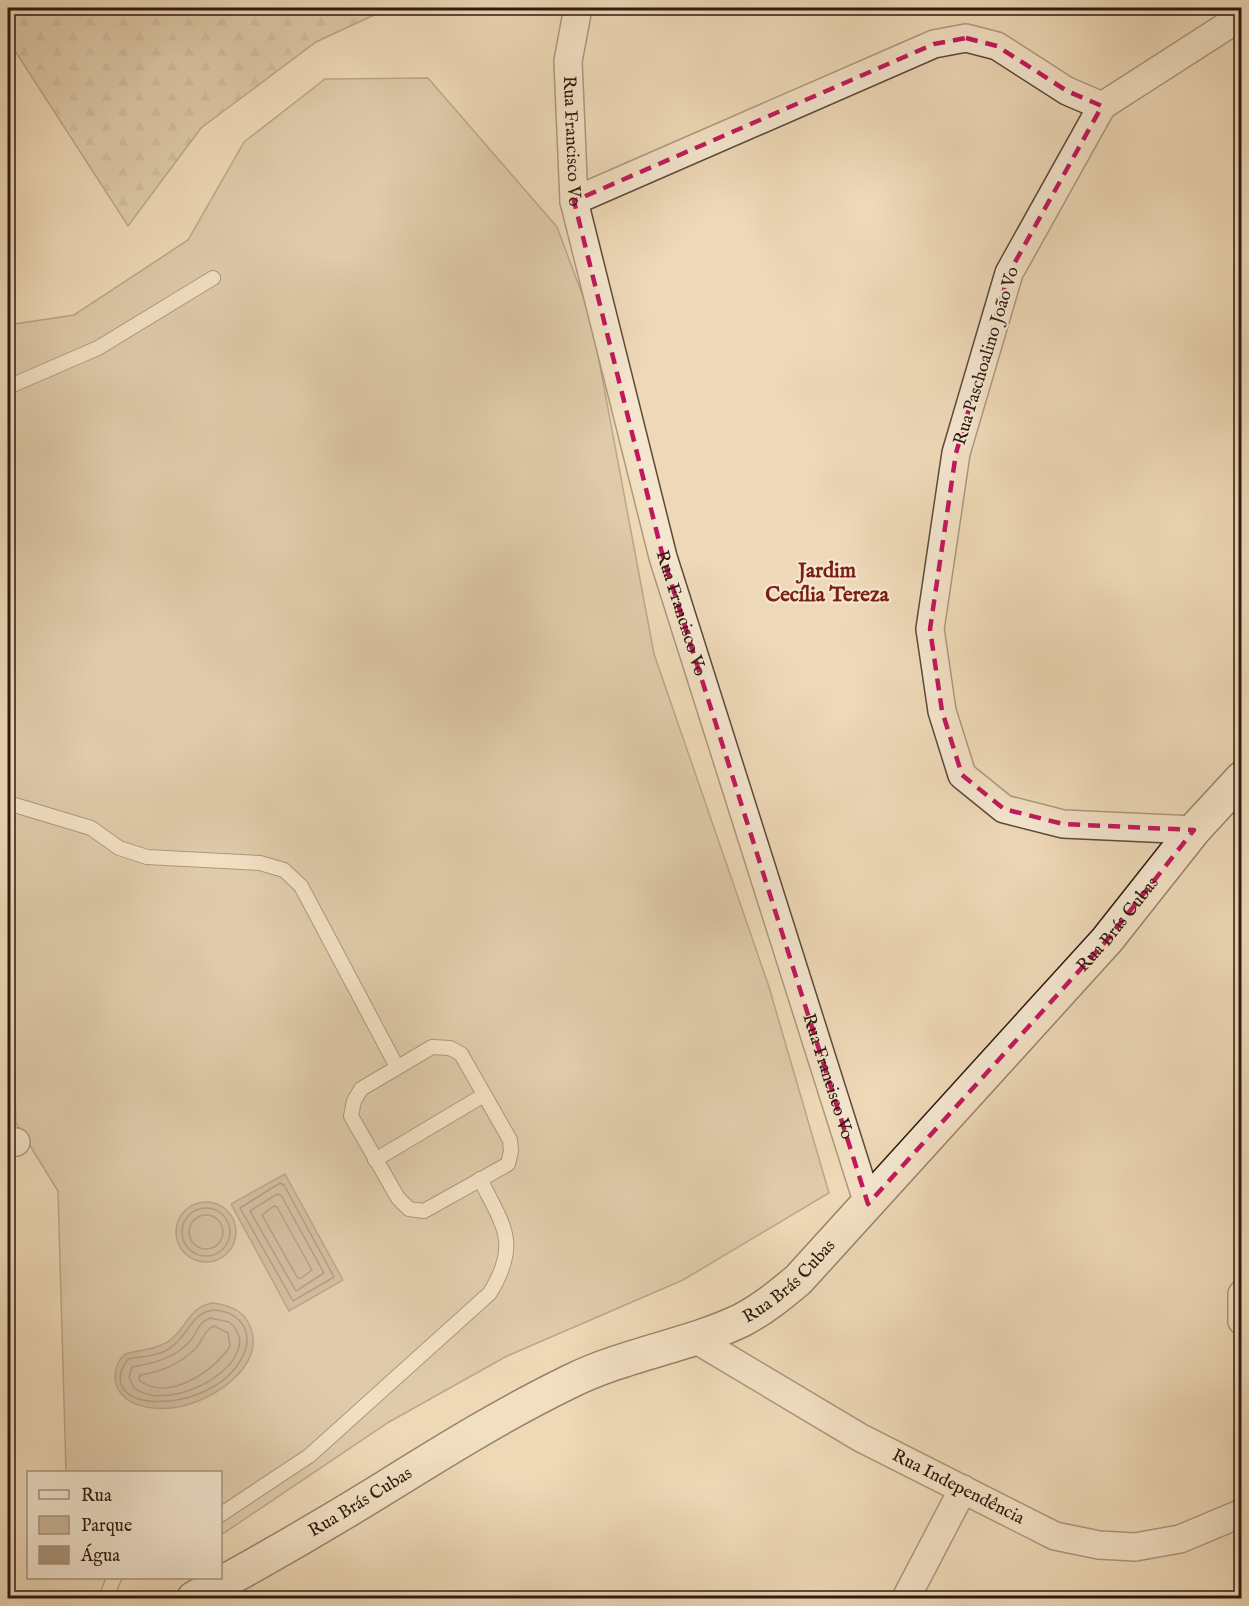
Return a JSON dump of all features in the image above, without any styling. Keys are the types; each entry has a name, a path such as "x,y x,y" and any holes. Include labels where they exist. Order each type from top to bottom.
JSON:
{"street":[{"name":"Rua Francisco Vo","path":"578,8 568,61 574,201 663,557 868,1204"},
{"path":"574,201 934,44 966,38 997,46 1067,91 1102,106 1234,15"},
{"name":"Rua Paschoalino João Vo","path":"1102,106 1009,273 956,453 930,629 942,711 963,774 1004,809 1063,824 1194,830"},
{"name":"Rua Brás Cubas","path":"194,1599 385,1488 485,1425 574,1379 634,1357 694,1339 742,1319 770,1303 798,1280 1107,940 1194,830 1242,778"},
{"path":"1242,1294 1242,1320"},
{"name":"Rua Independência","path":"694,1339 861,1438 1055,1536 1099,1545 1135,1547 1180,1539 1242,1513"},
{"path":"906,1599 963,1489"}],"lane":[{"path":"8,387 98,348 213,278"},
{"path":"8,803 91,828 119,848 147,857 260,863 284,870 301,886 397,1067"},
{"path":"432,1047 450,1048 460,1054 484,1095 510,1140 511,1151 508,1164 424,1211 409,1209 398,1198 351,1116 354,1101 361,1089 432,1047"},
{"path":"375,1160 484,1095"},
{"path":"222,1514 309,1456 490,1293 501,1275 508,1240 480,1179"},
{"path":"106,1599 114,1579"}],"highlighted area":[{"path":"966,38 997,46 1067,91 1102,106 1009,273 956,453 930,629 942,711 962,775 1004,809 1063,824 1194,830 1107,940 868,1204 663,557 574,201 934,44"}],"green space":[{"path":"8,8 387,9 316,42 201,128 128,226 8,40"},
{"path":"428,78 557,227 591,318 654,654 769,987 829,1193 683,1280 507,1356 389,1422 222,1534 222,1471 66,1471 58,1191 16,1123 13,1017 8,1011 8,325 74,315 188,240 244,142 325,79"}],"water":[{"path":"285,1174 343,1280 289,1311 231,1204"},
{"path":"200,1202 212,1202 228,1210 234,1220 236,1232 234,1244 228,1254 212,1262 200,1262 184,1254 176,1238 176,1226 184,1210"},
{"path":"213,1303 233,1308 242,1314 248,1322 253,1338 251,1354 244,1368 232,1380 218,1391 202,1399 171,1408 153,1408 135,1404 121,1394 115,1376 117,1365 122,1357 164,1344 176,1335 193,1313"}],"district":[{"name":"Jardim Cecília Tereza","path":"827,583"}]}
